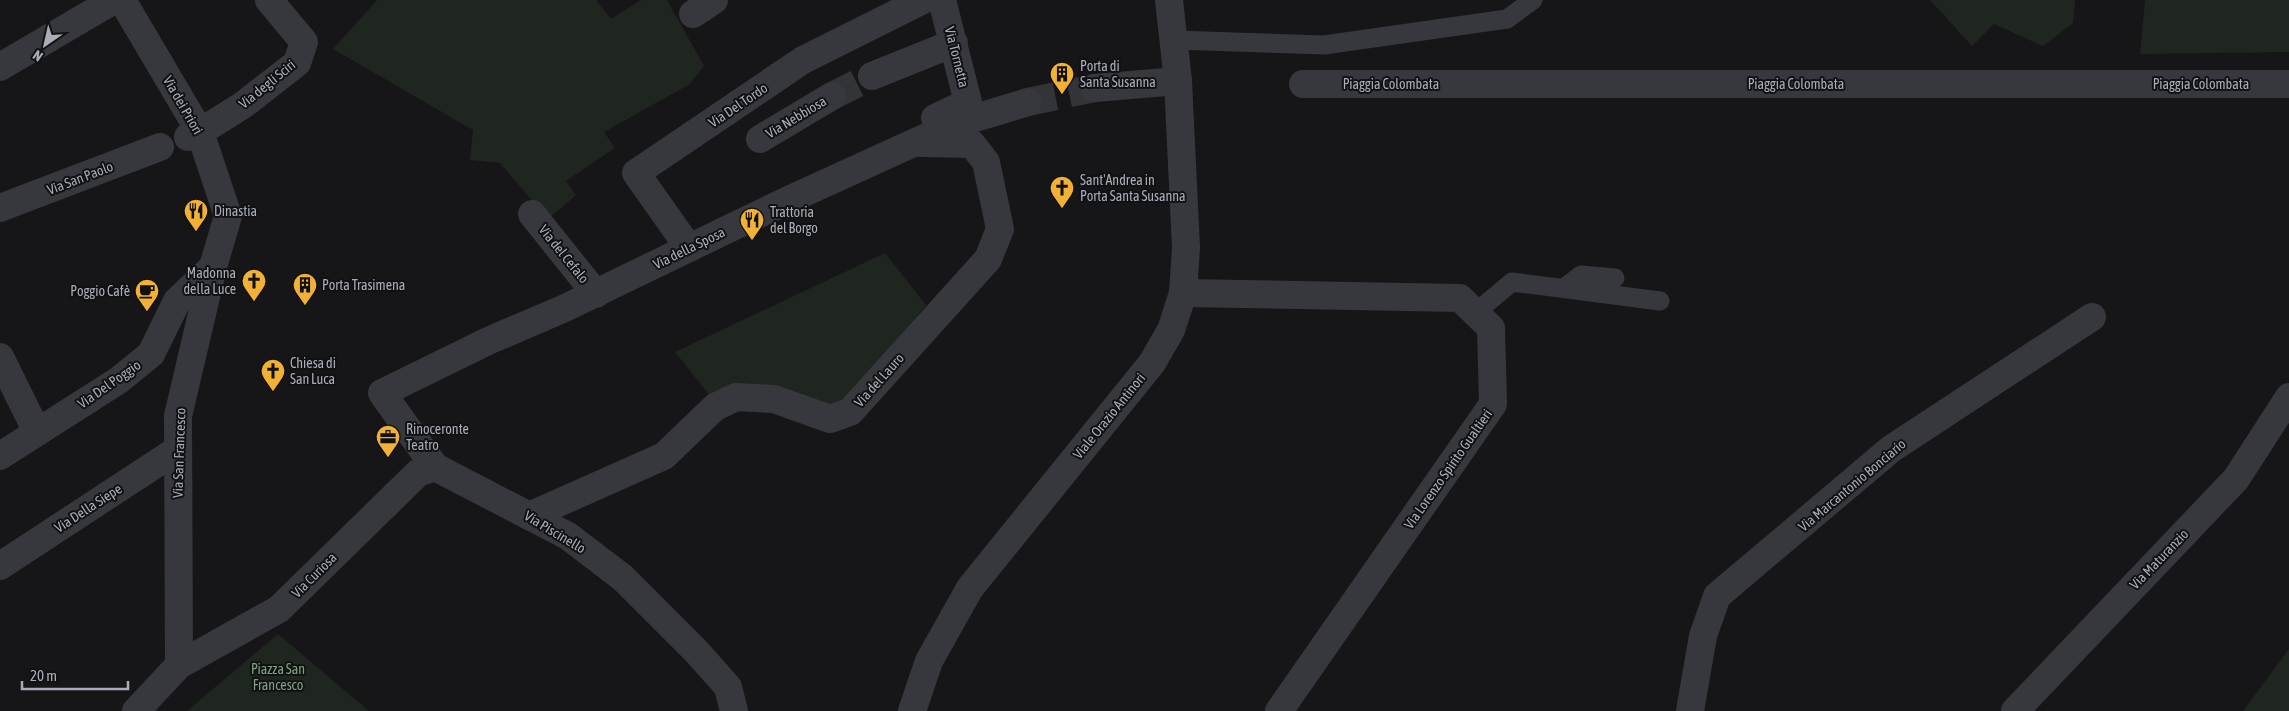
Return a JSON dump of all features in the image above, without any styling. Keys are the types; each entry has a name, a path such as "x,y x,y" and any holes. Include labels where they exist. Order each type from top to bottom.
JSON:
{"street":[{"path":"0,67 114,0"},
{"name":"Via dei Priori","path":"122,0 194,135 228,216"},
{"name":"Via degli Sciri","path":"194,135 243,105 297,63 304,42 269,0"},
{"name":"Via Del Tordo","path":"689,248 636,173 803,60 923,0"},
{"name":"Via Tornetta","path":"914,143 916,128 968,102 942,0"},
{"name":"Viale Orazio Antinori","path":"912,711 929,661 970,588 1152,363 1170,330 1183,293 1186,248 1178,81 1175,40 1169,0"},
{"path":"872,76 954,43"},
{"path":"1095,88 1178,81"},
{"name":"Piaggia Colombata","path":"1304,84 2289,84"},
{"name":"Via Nebbiosa","path":"760,138 832,96"},
{"name":"Via della Sposa","path":"382,393 488,340 596,294 784,202 955,124 1028,102"},
{"name":"Via del Lauro","path":"529,516 664,456 715,407 736,397 774,399 830,419 850,412 988,259 1000,230 986,162 972,144 914,143"},
{"name":"Via San Paolo","path":"0,208 160,147"},
{"name":"Via del Cefalo","path":"532,214 596,294"},
{"name":"Via San Francesco","path":"179,665 176,450 178,416 213,267 228,216"},
{"name":"Via Del Poggio","path":"0,456 120,380 150,354 177,301 213,267"},
{"name":"Via Lorenzo Spirito Gualtieri","path":"1183,293 1460,298 1491,328 1493,404 1279,711"},
{"name":"Via Marcantonio Bonciario","path":"1690,711 1703,636 1717,596 1891,449 2092,317"},
{"path":"0,357 37,432"},
{"name":"Via Piscinello","path":"382,393 435,467 568,536 623,578 696,651 728,687 734,711"},
{"name":"Via Maturanzio","path":"2015,711 2236,479 2289,397"},
{"name":"Via Della Siepe","path":"0,566 176,450"},
{"name":"Via Curiosa","path":"136,711 179,665 279,609 418,472 435,467"}],"lane":[{"path":"1175,40 1324,45 1507,19 1533,0"},
{"path":"1564,288 1581,275 1615,278"},
{"path":"1476,313 1512,282 1660,301"}],"green space":[{"path":"377,0 596,0 611,19 641,0 667,0 704,66 690,84 604,132 615,148 566,181 576,195 548,219 500,163 470,160 473,130 333,49"},
{"path":"1930,0 2075,0 2073,23 2043,46 1994,24 1972,46"},
{"path":"2145,0 2289,0 2289,52 2140,54"},
{"path":"885,253 926,305 845,405 827,407 711,397 675,352"},
{"name":"Piazza San Francesco","path":"278,634 369,711 187,711"},
{"path":"2289,649 2289,711 2243,711"}],"tunnel":[{"path":"832,96 872,76"},
{"path":"1028,102 1095,88"}],"place":[{"name":"Porta di Santa Susanna","path":"1062,95"},
{"name":"Sant'Andrea in Porta Santa Susanna","path":"1062,209"},
{"name":"Dinastia","path":"196,232"},
{"name":"Trattoria del Borgo","path":"752,241"},
{"name":"Madonna della Luce","path":"254,302"},
{"name":"Porta Trasimena","path":"305,306"},
{"name":"Poggio Cafè","path":"147,312"},
{"name":"Chiesa di San Luca","path":"273,392"},
{"name":"Rinoceronte Teatro","path":"388,458"}]}
